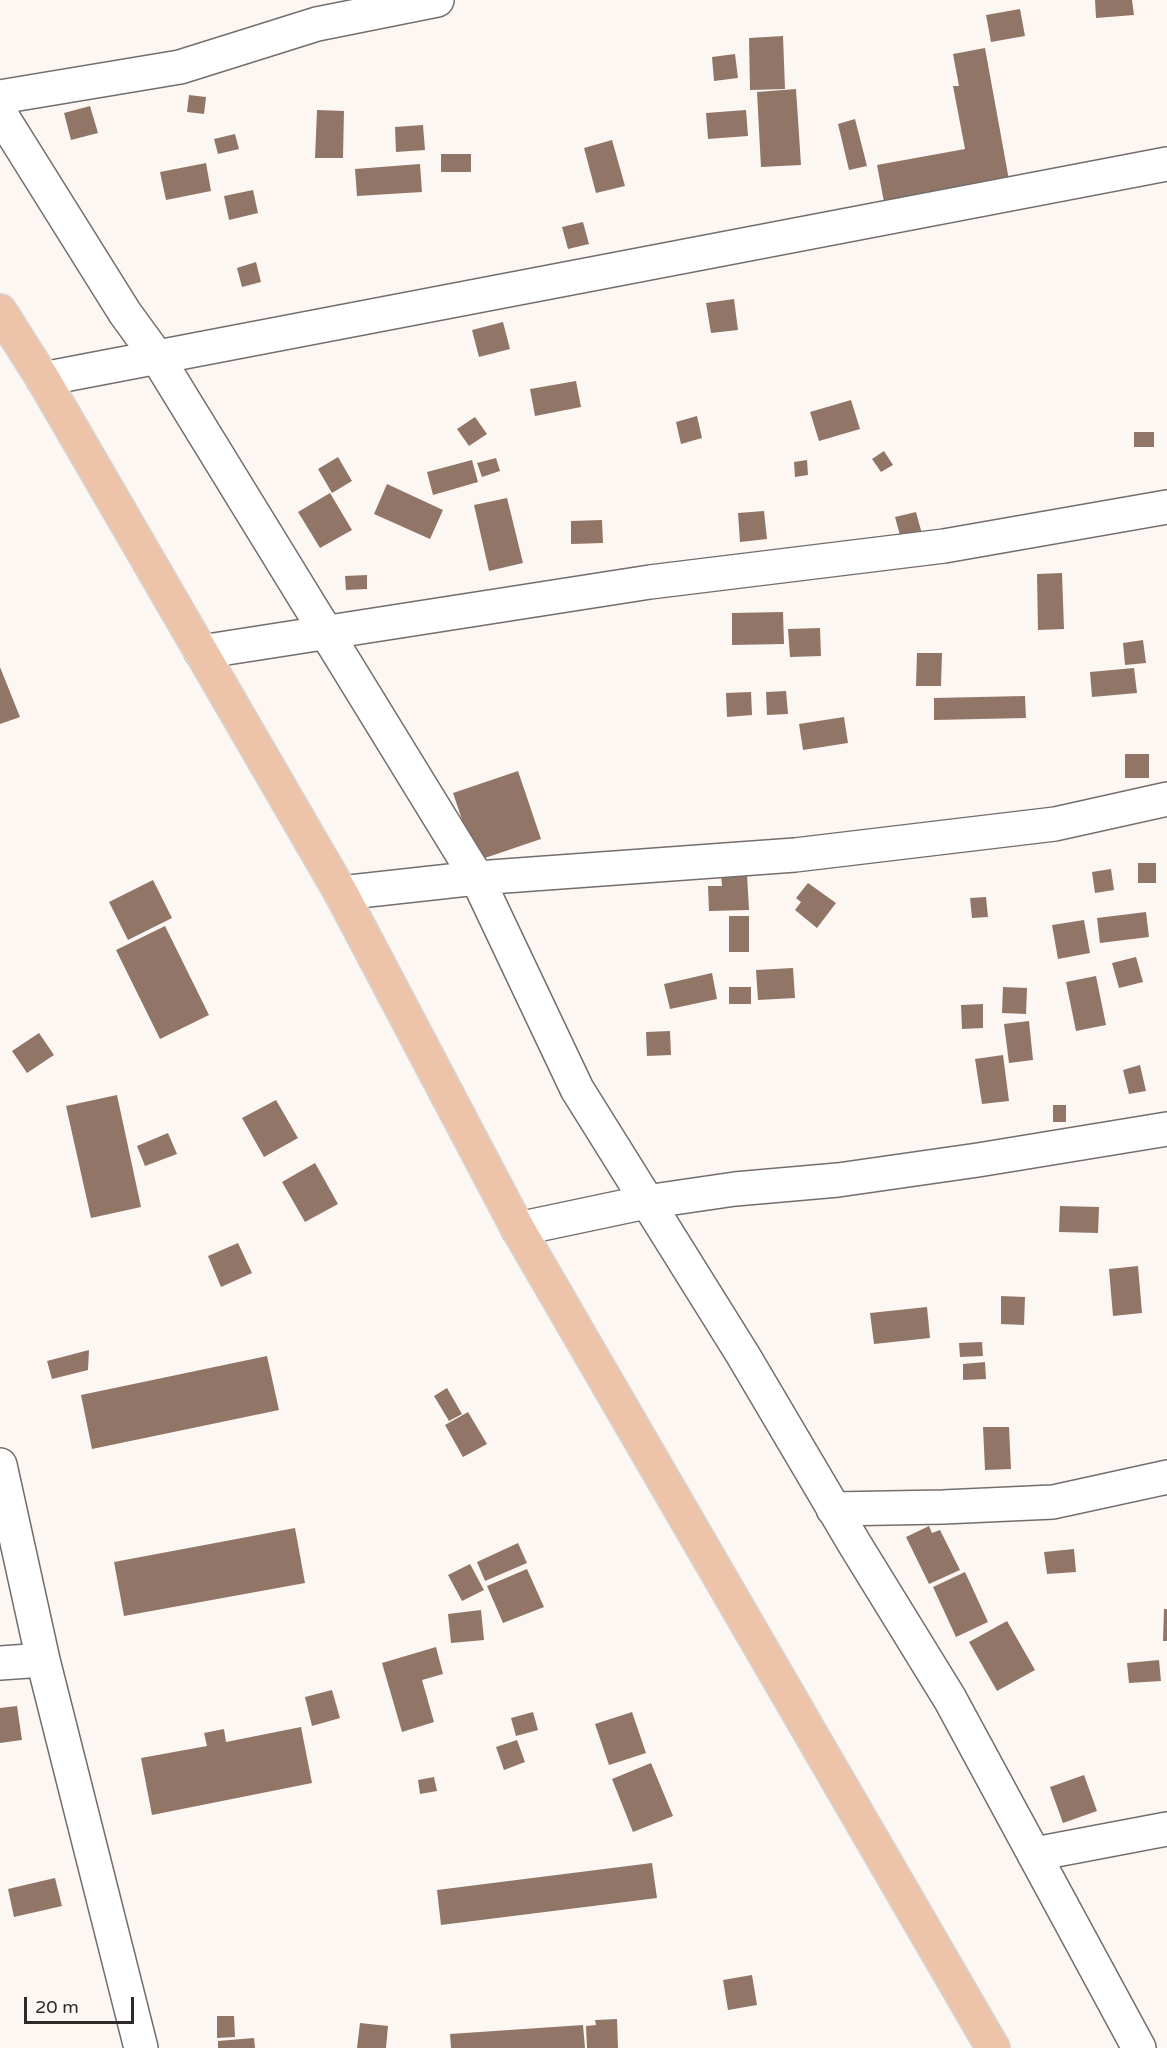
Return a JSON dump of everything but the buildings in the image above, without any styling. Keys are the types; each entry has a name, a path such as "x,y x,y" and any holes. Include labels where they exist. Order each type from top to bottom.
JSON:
{"main road":[{"path":"0,311 43,379 341,893 518,1229 993,2048"}],"street":[{"path":"0,97 180,67 317,24 437,0"},
{"path":"0,113 125,313 158,357 477,878 577,1089 743,1355 833,1509 950,1699 1139,2048"},
{"path":"43,379 1167,164"},
{"path":"201,652 650,582 944,546 1167,507"},
{"path":"341,893 477,878 818,852 1055,824 1167,799"},
{"path":"518,1229 646,1202 735,1189 838,1180 1167,1129"},
{"path":"0,1466 43,1660 141,2048"},
{"path":"833,1509 1053,1502 1167,1477"},
{"path":"0,1663 43,1660"},
{"path":"1035,1854 1167,1829"}]}
